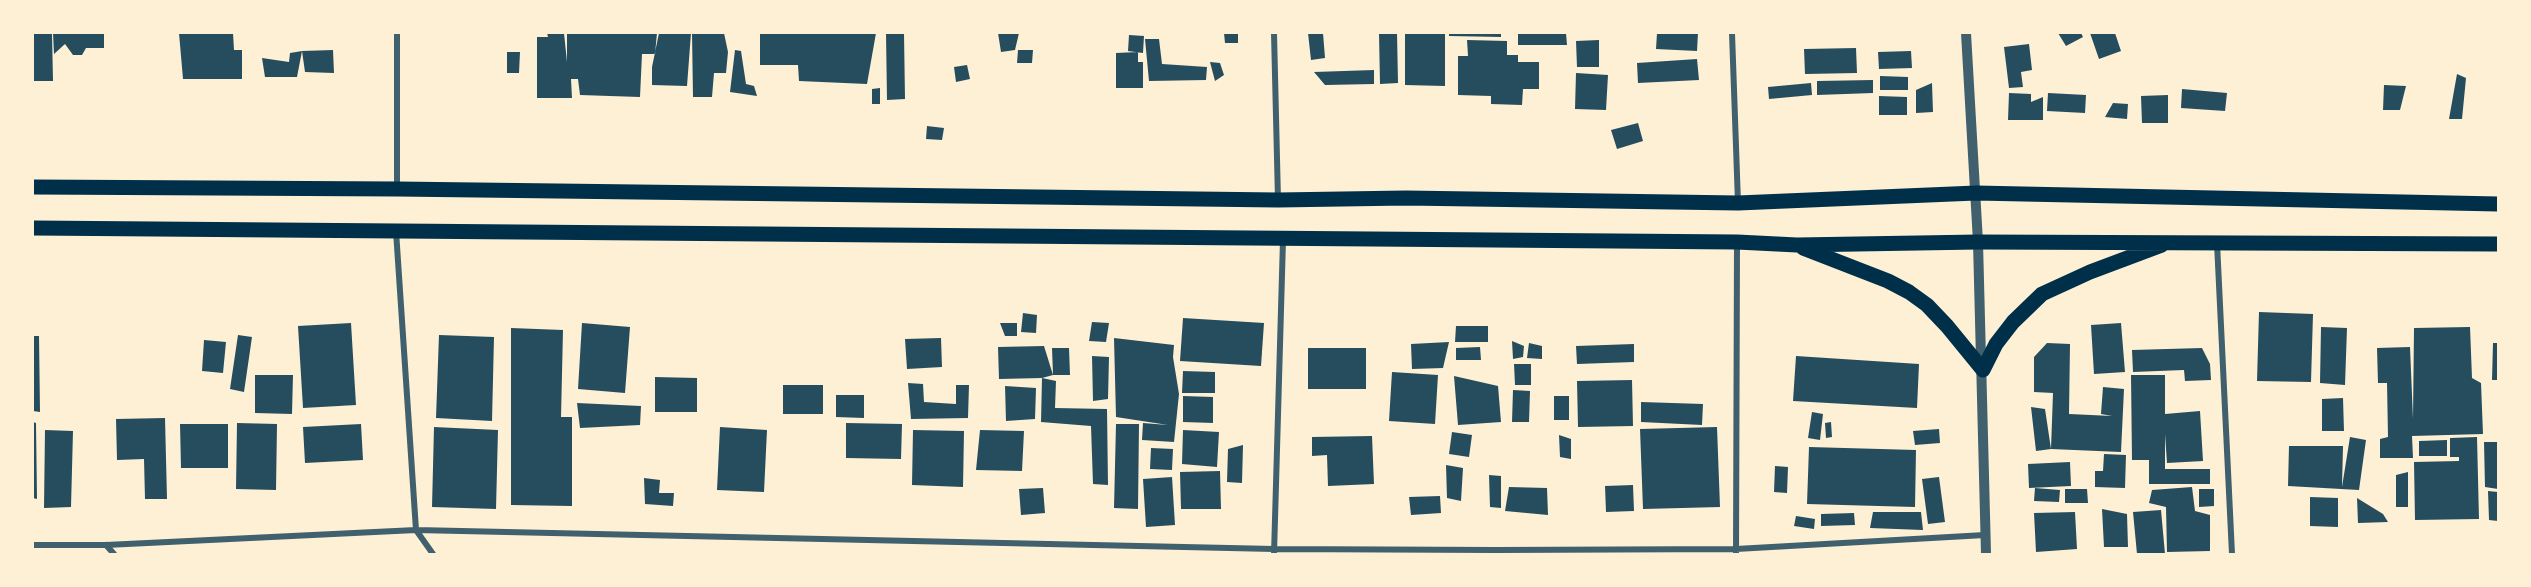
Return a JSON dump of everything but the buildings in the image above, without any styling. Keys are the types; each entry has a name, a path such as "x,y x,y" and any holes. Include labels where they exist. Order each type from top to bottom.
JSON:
{"main road":[{"path":"33,187 1278,200 1406,198 1738,203 1976,193 2498,204"},
{"path":"33,228 1737,242 1797,245 1978,242 2498,244"},
{"path":"1797,245 1910,292 1927,305 1947,326 1983,370 1996,344 2013,322 2042,294 2090,272 2170,242"}],"street":[{"path":"396,189 397,33"},
{"path":"1274,33 1278,200"},
{"path":"1732,33 1738,203"},
{"path":"1966,33 1976,193 1983,370 1986,554"},
{"path":"396,231 416,530 433,554"},
{"path":"1274,551 1283,239"},
{"path":"1736,552 1737,242"},
{"path":"2217,242 2232,554"},
{"path":"33,545 106,545 416,530 1274,551 1736,552 1985,535"},
{"path":"106,545 114,554"}]}
